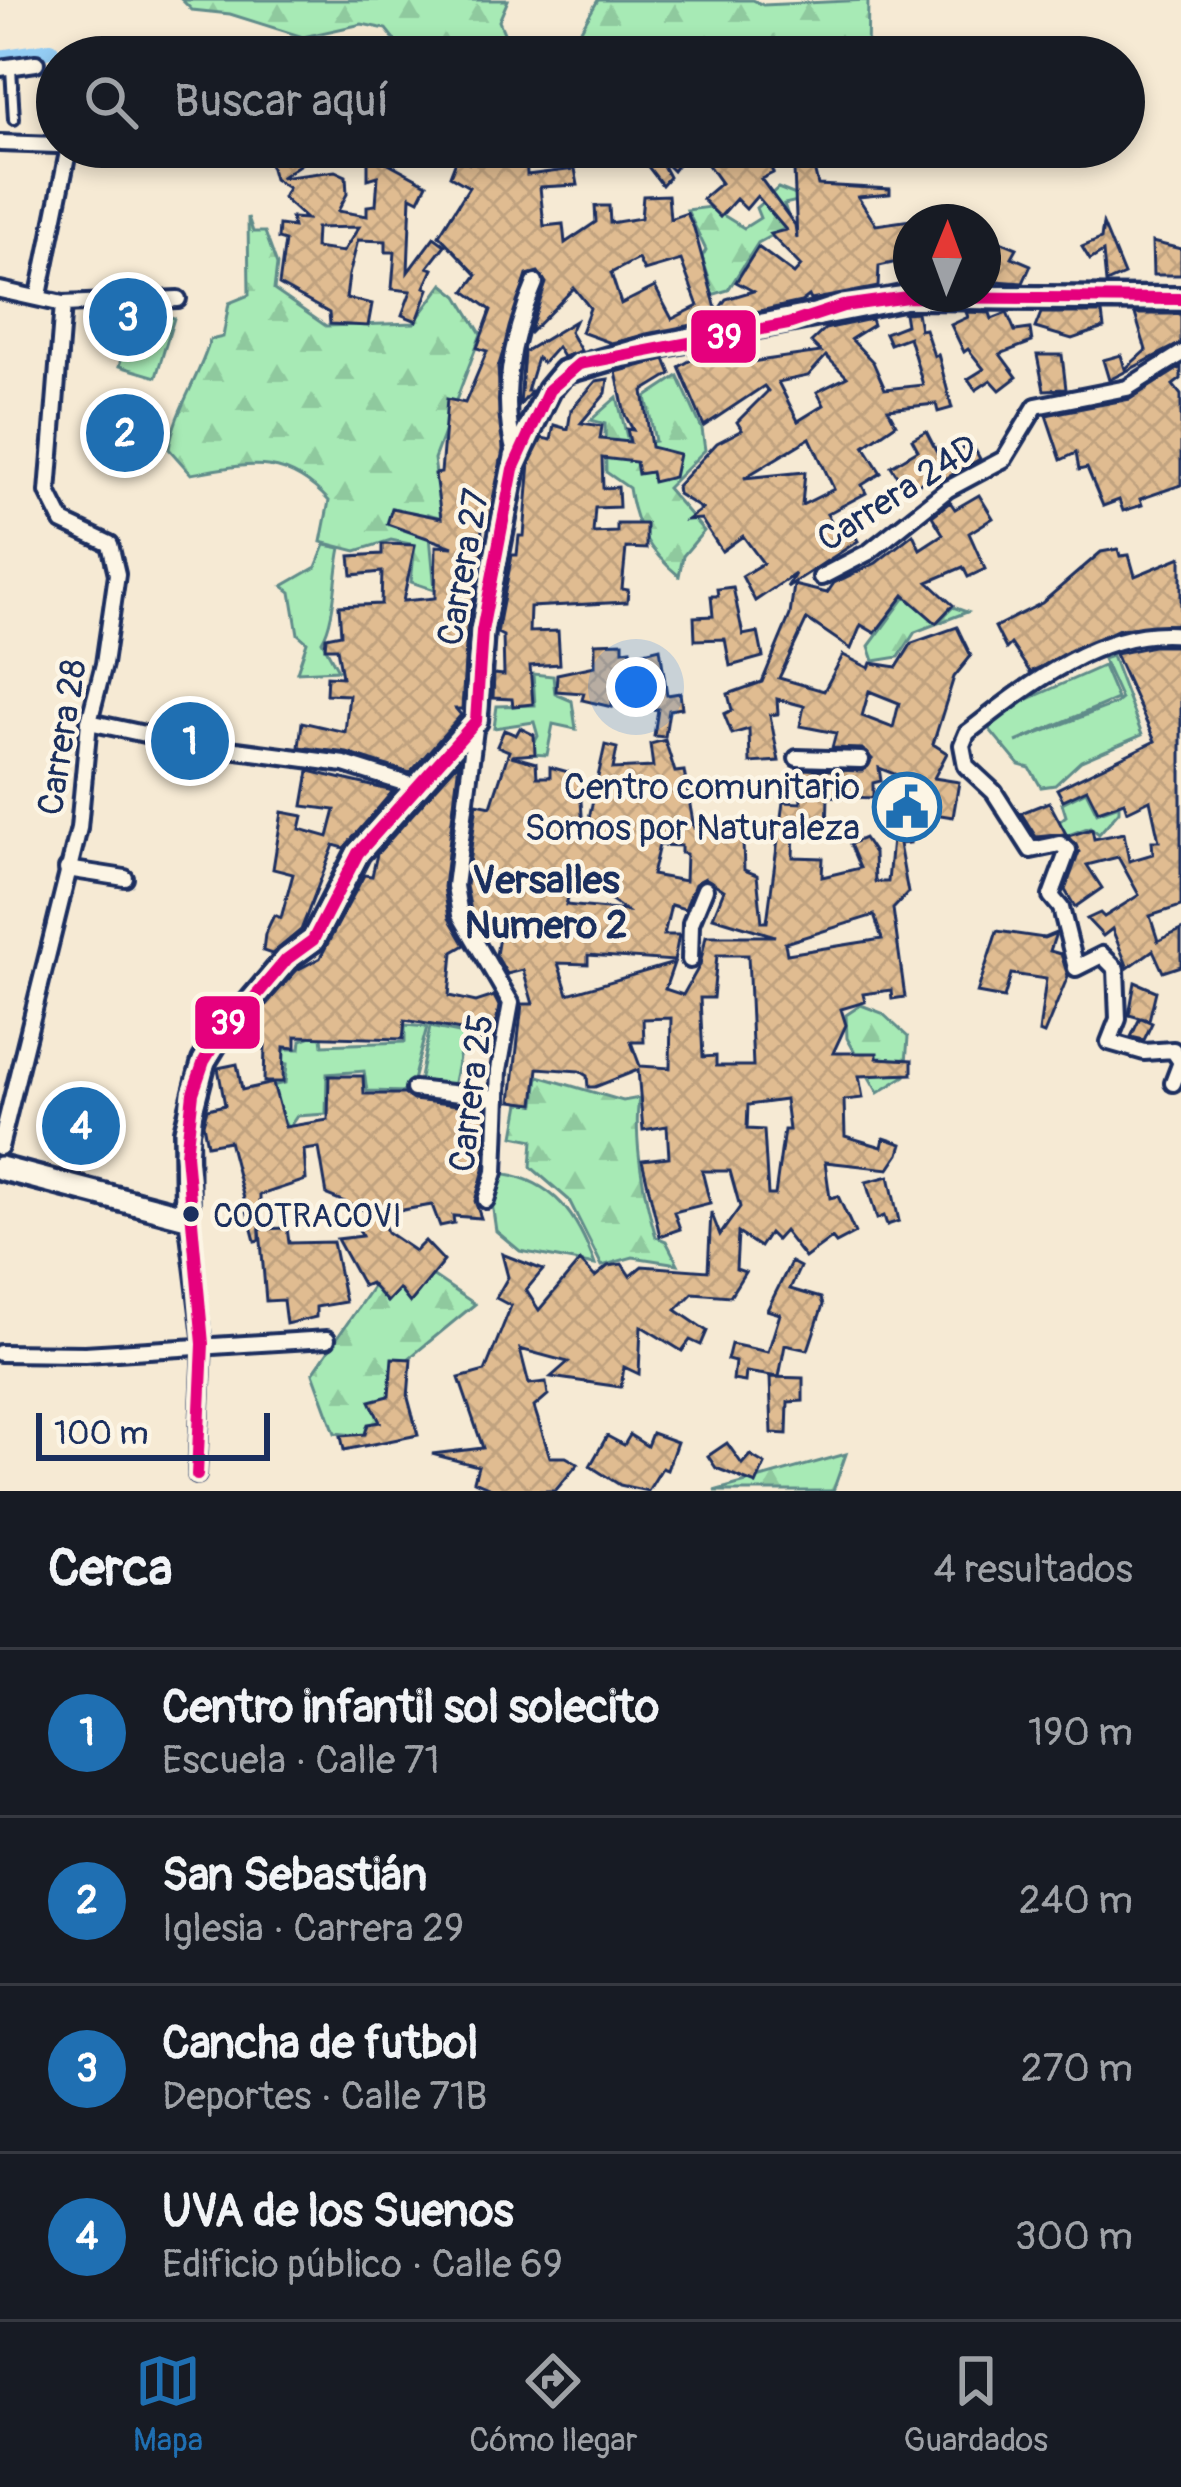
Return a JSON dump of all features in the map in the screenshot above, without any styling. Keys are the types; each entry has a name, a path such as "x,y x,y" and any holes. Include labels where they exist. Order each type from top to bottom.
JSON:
{"street":[{"path":"5,67 36,63"},
{"path":"0,143 36,145"},
{"path":"39,295 67,168"},
{"path":"516,457 507,404 510,366 519,320 535,283"},
{"path":"0,290 63,304 178,299"},
{"name":"Carrera 27","path":"476,721 482,631 516,457 549,390 565,372 650,347 907,297 1181,298"},
{"name":"Carrera 28","path":"0,1148 79,828 89,722 104,664 117,574 110,544 63,522 48,492 63,304"},
{"name":"Carrera 24D","path":"821,577 869,552 949,489 1004,459 1036,406 1127,388 1181,354"},
{"path":"1173,1083 1181,1062 1173,1050 1144,1052 1109,1042 1121,990 1116,969 1102,955 1076,968 1061,908 1051,896 1068,850 1060,844 1031,850 994,792 966,766 962,745 985,718 1066,665 1117,640 1146,632 1176,635"},
{"path":"196,1475 202,1344 187,1217 186,1131 204,1061 231,1017 243,1011 287,959 314,940 358,853 476,721"},
{"name":"Carrera 25","path":"476,721 455,886 460,915 512,1003 498,1098 495,1172 486,1200"},
{"path":"89,722 191,744 344,764 417,787"},
{"path":"797,758 861,760"},
{"path":"68,869 125,878"},
{"path":"690,960 691,923 705,890"},
{"path":"414,1089 498,1098"},
{"path":"0,1168 187,1217"},
{"path":"0,1353 85,1354 327,1339"}],"lane":[{"path":"5,67 14,119"}],"green space":[{"path":"182,0 508,0 499,21 505,36 392,36 386,29 362,24 300,36 230,14 192,10"},
{"path":"598,0 753,0 763,5 868,0 867,36 577,36"},
{"path":"778,188 806,199 784,204 791,225 758,243 728,290 702,298 693,292 711,285 702,257 706,250 687,210 710,207 744,228 760,218 756,208"},
{"path":"248,217 253,232 265,232 277,265 274,290 326,326 414,323 443,284 458,296 481,334 434,459 442,518 428,514 435,590 411,582 415,545 391,540 356,551 321,542 329,501 297,475 248,465 191,474 169,449 210,340 223,337 229,303 249,295"},
{"path":"137,307 174,318 156,377 119,366"},
{"path":"678,376 702,429 705,450 667,488 704,531 683,556 679,576 645,538 629,488 606,472 605,424 591,420 617,397 629,445 655,441 646,397"},
{"path":"325,545 341,548 322,641 338,670 297,672 307,642 298,634 291,592 283,586 316,567"},
{"path":"905,597 938,622 953,607 967,612 915,632 899,657 874,661 869,646"},
{"path":"1112,656 1142,735 1081,761 1055,785 1041,787 1030,768 1019,765 986,725 1004,710 1103,666 1117,699 1016,742 1115,704 1121,699 1103,659"},
{"path":"533,674 553,676 555,694 572,701 576,729 553,724 547,755 528,754 538,736 534,722 494,728 497,706 535,705"},
{"path":"1086,791 1097,813 1119,805 1119,811 1099,834 1090,827 1055,840 1055,825 1066,816 1062,803"},
{"path":"861,1005 882,1013 908,1037 905,1076 878,1093 847,1038 846,1015"},
{"path":"308,1017 320,1020 323,1045 405,1042 405,1025 427,1027 410,1092 367,1091 364,1071 327,1074 326,1114 297,1116 288,1129 266,1087 285,1083 287,1064 267,1060 271,1049 300,1049 301,1040 309,1037"},
{"path":"430,1027 464,1034 452,1091 418,1088"},
{"path":"538,1076 623,1101 639,1098 639,1149 647,1204 656,1237 666,1241 678,1264 633,1257 602,1266 569,1200 531,1167 533,1140 514,1136 520,1103 535,1104"},
{"path":"501,1173 536,1184 562,1204 581,1231 595,1265 520,1251 496,1231 492,1203"},
{"path":"429,1273 475,1304 391,1373 395,1396 373,1437 335,1433 313,1373 375,1283"},
{"path":"846,1454 833,1491 714,1491"}],"building":[{"path":"271,168 295,168 280,178 335,171 346,176 347,194 338,211 367,216 367,206 376,205 378,176 368,179 368,168 398,168 427,184 419,200 411,196 408,272 434,237 445,245 428,267 433,269 425,287 429,289 417,321 402,315 411,291 392,289 395,252 386,252 386,241 358,240 349,275 346,298 372,304 368,326 330,324 329,313 279,285 285,241 278,239 279,225 293,227 291,218 306,219 283,198 288,188 274,179","holes":["359,227 343,252 315,248 316,228"]},
{"path":"453,168 527,168 527,175 575,169 578,185 540,187 544,226 563,224 565,243 596,222 595,206 609,206 610,223 641,218 643,196 668,195 670,219 687,213 694,228 717,312 726,299 753,291 736,282 758,247 794,274 801,266 770,234 786,230 757,196 746,209 736,199 720,217 702,199 721,183 710,168 771,168 773,173 761,179 795,225 797,239 794,168 814,168 818,185 890,189 890,194 858,197 876,225 893,223 893,263 879,266 878,287 811,300 809,296 801,302 611,343 581,332 590,308 574,288 529,334 546,283 538,272 527,275 498,368 503,450 489,519 481,519 483,550 467,628 462,709 456,709 461,715 410,773 347,753 299,747 302,722 345,732 349,695 326,694 327,676 342,677 337,648 325,648 326,637 341,634 339,606 381,604 382,572 352,575 350,556 382,554 382,544 415,545 403,601 435,598 436,546 453,547 387,524 392,508 441,518 435,474 441,473 447,399 465,403 487,351 477,348 491,310 465,291 477,275 439,235 469,187 450,176","holes":["638,259 644,271 681,260 698,306 672,319 655,287 621,304 611,273"]},
{"path":"649,168 664,168 669,177 662,185"},
{"path":"1103,224 1124,275 1106,283 1103,252 1090,260 1082,247 1101,239"},
{"path":"1001,241 1017,248 1012,257 1031,265 1023,283 1001,281"},
{"path":"1152,242 1181,249 1181,275 1153,275"},
{"path":"917,312 920,330 925,329 934,356 938,354 952,408 938,412 936,404 888,409 896,424 864,446 881,473 862,485 866,493 827,514 839,534 851,528 858,541 787,587 795,574 755,601 742,576 763,563 743,536 722,551 701,519 687,520 702,509 678,494 677,486 717,443 742,430 737,422 768,391 764,386 704,426 679,367 705,352 728,347 737,364 821,352 811,342 825,329 871,319 873,325 851,339 873,362 885,389 923,385 909,337 890,344 885,333 906,325 904,313","holes":["826,356 847,377 817,392 824,405 798,421 778,382 808,376","810,438 834,489 802,505 805,472 744,478"]},
{"path":"966,312 990,313 992,319 1007,313 1015,331 1030,329 1032,342 1000,354 1017,377 1000,390 991,380 976,390 968,379 984,369 968,349 964,352 951,325 968,317"},
{"path":"1041,313 1102,313 1104,328 1072,339 1035,328"},
{"path":"1135,314 1181,314 1181,343 1109,380 1103,360 1121,355 1125,369 1146,350"},
{"path":"575,321 570,332 581,351 563,357 557,347 543,363 537,358 527,391 532,391 520,405 524,352"},
{"path":"1037,355 1062,355 1066,389 1044,390"},
{"path":"665,359 671,374 643,391 651,447 679,454 674,477 653,482 651,472 638,474 636,462 602,458 603,488 618,487 619,507 595,508 593,533 617,532 617,524 646,524 646,549 626,548 622,589 628,590 627,602 530,607 529,632 558,631 560,664 530,666 533,704 513,706 512,699 493,698 494,674 504,675 503,636 497,633 512,555 517,555 519,536 524,536 530,462 542,438 551,440 554,425 568,429 571,410 596,381 608,379 606,393 581,423 602,426 600,439 630,442 627,429 633,430 616,372"},
{"path":"1181,367 1181,379 1173,385 1181,395 1181,485 1140,499 1142,505 1123,511 1119,500 1103,506 1087,468 1079,470 1076,453 1061,460 1046,415 1130,399"},
{"path":"926,431 941,460 972,444 980,459 936,484 931,476 907,491 891,466 918,450 912,439"},
{"path":"979,495 993,518 969,533 985,569 968,577 963,567 928,582 953,605 936,623 904,595 875,633 861,625 851,649 807,619 779,678 824,691 843,655 869,668 871,663 897,667 912,643 957,627 971,656 954,677 933,744 947,753 934,778 959,782 953,817 916,811 914,823 908,823 910,843 899,844 908,893 893,909 905,997 892,999 891,990 863,994 865,1002 841,1009 846,1025 833,1053 877,1053 877,1058 912,1060 912,1074 859,1076 863,1098 844,1100 845,1136 882,1147 884,1138 902,1144 899,1154 889,1169 825,1162 830,1198 838,1196 855,1233 836,1243 832,1238 805,1258 784,1231 776,1240 769,1233 760,1247 738,1233 736,1269 745,1272 730,1296 693,1293 676,1310 707,1331 701,1345 690,1340 682,1351 641,1326 639,1374 624,1367 621,1387 551,1377 568,1362 520,1349 529,1384 546,1382 548,1395 534,1407 550,1457 566,1457 578,1464 555,1491 497,1491 474,1481 478,1466 432,1454 483,1448 459,1378 485,1371 511,1306 496,1298 508,1277 502,1254 543,1270 526,1290 539,1310 580,1261 595,1277 608,1266 622,1264 630,1276 642,1266 708,1271 711,1212 720,1235 740,1207 730,1171 702,1171 710,1203 674,1212 680,1229 660,1236 642,1160 669,1157 667,1126 643,1130 638,1070 588,1087 587,1076 579,1071 538,1068 534,1104 511,1101 522,1004 533,1004 523,970 507,974 496,955 500,931 480,927 466,886 477,803 491,806 509,751 497,746 504,730 516,735 520,728 534,735 535,754 511,756 536,763 537,777 550,777 550,767 579,775 584,841 605,745 617,748 613,769 653,767 650,744 665,740 675,772 684,771 694,828 769,830 743,842 744,870 757,875 762,922 767,922 783,802 801,803 799,769 862,771 872,759 862,749 832,748 836,733 800,726 804,706 777,699 778,714 770,715 779,761 750,763 749,729 732,734 724,714 732,710 728,694 762,682 790,615 794,585 827,593 834,583 876,563 913,534 920,549 943,534 932,516 950,502 955,509","holes":["869,691 899,703 893,728 862,716","879,768 912,781 895,814 898,839 892,839 888,882 875,882 874,853 864,838 850,844 860,868 822,877 823,858 793,857 794,829 827,831 828,796 873,798 873,783 881,781","659,845 681,846 681,853 686,854 685,881 652,875","574,875 626,911 566,905","705,878 724,890 713,917 775,936 706,936 700,965 683,995 665,989 674,963 568,994 558,963 588,964 588,955 674,961 679,935 664,935 671,905 685,909 695,884","874,915 882,939 787,954 785,943","717,955 748,955 753,1066 716,1066 716,1056 703,1057 700,998 713,998","671,1018 670,1068 640,1066 631,1042 644,1042 643,1019","785,1100 789,1130 784,1130 775,1195 768,1195 764,1130 747,1129 748,1105"]},
{"path":"1118,549 1120,556 1129,555 1135,576 1181,557 1181,624 1119,629 1030,672 1011,644 1006,649 995,627 1042,603 1101,552"},
{"path":"733,587 743,635 758,632 763,657 730,666 725,639 695,640 694,617 713,616 711,596 718,596 717,589"},
{"path":"623,642 623,650 631,649 632,655 660,648 667,695 680,693 682,708 669,710 665,737 654,736 658,709 644,710 643,702 612,701 612,707 582,700 584,693 556,691 557,674 595,666 595,643"},
{"path":"1181,646 1181,906 1150,916 1158,941 1181,930 1181,966 1163,972 1153,950 1128,968 1112,929 1103,936 1087,919 1100,913 1104,917 1139,895 1118,857 1087,865 1102,888 1075,907 1065,890 1079,852 1068,836 1092,829 1094,839 1124,833 1129,861 1153,854 1152,841 1159,841 1150,800 1127,811 1124,802 1098,811 1087,789 1063,800 1057,789 1155,741 1115,654"},
{"path":"459,762 444,887 449,918 465,945 453,952 449,996 476,1002 494,996 499,1006 493,1042 464,1040 466,1031 405,1020 403,1039 296,1036 296,1048 284,1047 283,1082 264,1082 265,1045 238,1034 297,970 320,958 364,875 372,876 377,854"},
{"path":"309,771 393,791 344,848 334,845 301,930 272,954 263,951 265,934 274,915 281,918 293,874 273,869 282,812 303,816 300,829 328,837 335,810 303,806"},
{"path":"1049,802 1066,834 1036,837 1021,813"},
{"path":"997,931 1044,938 1056,933 1050,951 1061,954 1068,976 1044,1034 1039,1032 1046,979 1011,974 1004,998 977,993"},
{"path":"1135,982 1156,991 1149,1020 1141,1018 1152,1023 1144,1040 1131,1037 1140,1018 1129,1015"},
{"path":"237,1064 242,1090 273,1083 285,1127 328,1120 329,1076 363,1076 364,1094 404,1094 413,1100 486,1108 484,1170 475,1201 481,1218 453,1216 454,1223 440,1226 432,1205 380,1214 387,1232 415,1251 425,1241 444,1261 410,1303 399,1289 387,1302 370,1283 363,1286 337,1239 362,1236 356,1223 375,1214 327,1195 319,1148 304,1150 306,1180 260,1195 260,1240 255,1241 229,1141 207,1145 203,1124 207,1109 225,1105 218,1068"},
{"path":"889,1176 899,1221 887,1225 884,1216 877,1219 866,1182"},
{"path":"287,1228 289,1243 333,1242 345,1302 316,1307 316,1317 286,1324 283,1300 266,1301 260,1229"},
{"path":"791,1262 800,1267 790,1289 821,1298 823,1305 808,1350 785,1345 779,1377 746,1372 745,1382 733,1380 735,1362 727,1360 731,1344 768,1352 780,1314 767,1310"},
{"path":"392,1358 411,1359 408,1398 418,1435 344,1450 341,1436 365,1434 368,1424 380,1422 370,1401 389,1396"},
{"path":"770,1377 803,1378 803,1401 788,1402 787,1434 772,1433"},
{"path":"652,1433 677,1442 667,1470 662,1468 648,1491 620,1485 590,1466 607,1436 624,1445 630,1435 647,1446"},
{"path":"727,1443 742,1464 750,1455 765,1464 756,1484 716,1468 708,1456"}],"waterway":[{"path":"0,58 36,52"}],"transit line":[{"name":"39","path":"197,1475 203,1344 186,1154 193,1093 204,1061 231,1017 243,1011 287,959 313,940 358,853 476,721 482,631 513,469 549,390 579,364 788,324 843,306 907,297 1181,299"}],"place":[{"name":"Cancha de futbol","path":"128,317"},
{"name":"San Sebastián","path":"125,433"},
{"name":"Centro infantil sol solecito","path":"190,741"},
{"name":"Centro comunitario Somos por Naturaleza","path":"907,807"},
{"name":"UVA de los Suenos","path":"81,1126"},
{"name":"COOTRACOVI","path":"191,1214"}],"district":[{"name":"Versalles Numero 2","path":"546,902"}]}
